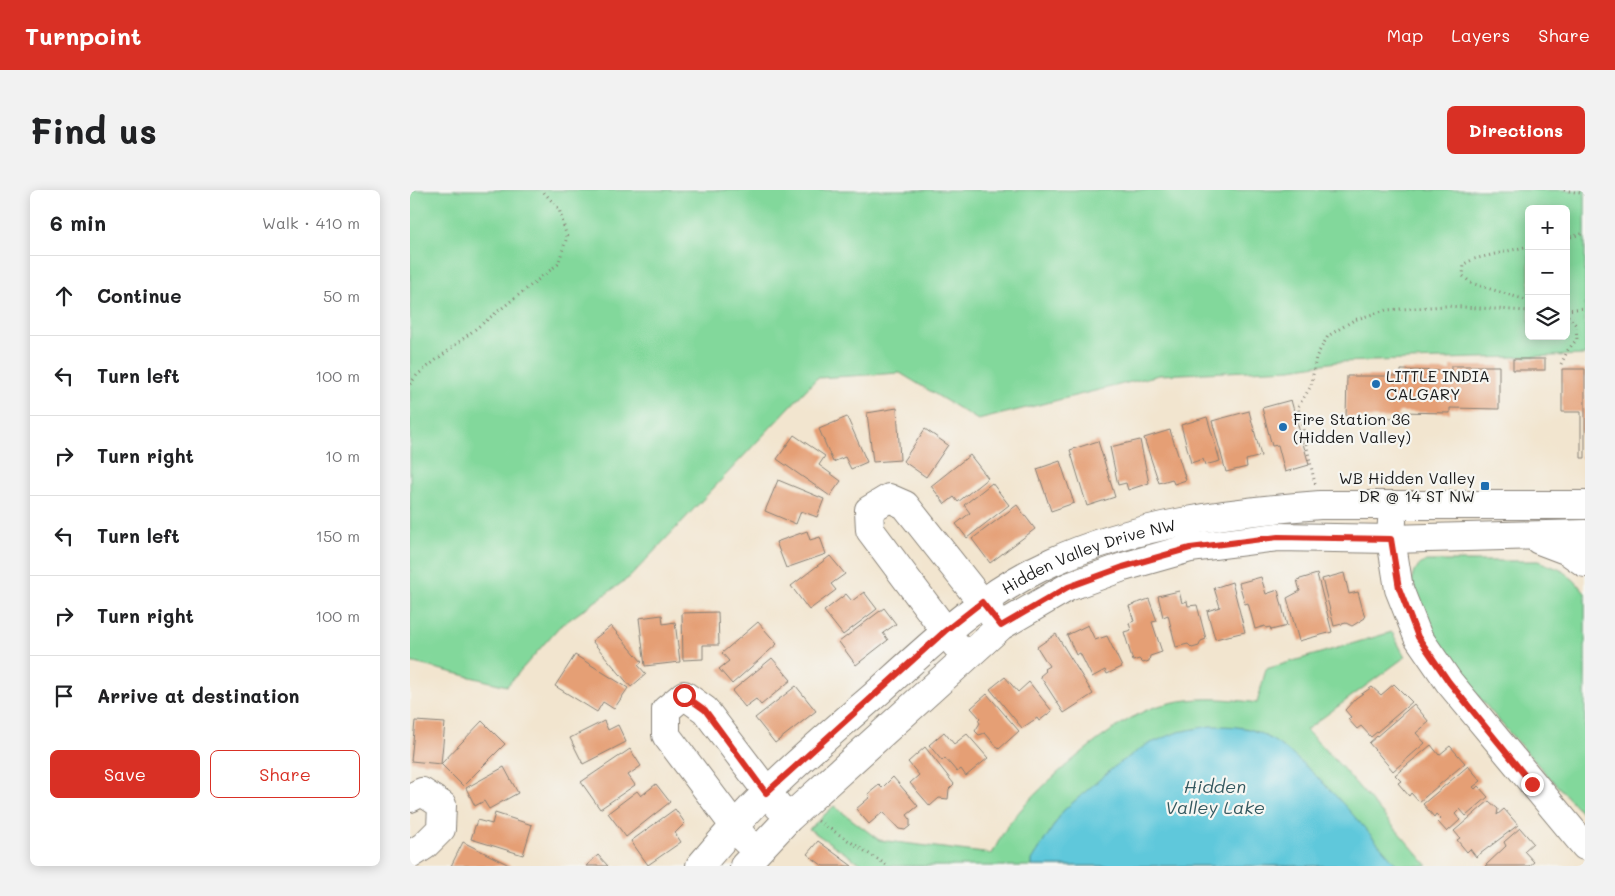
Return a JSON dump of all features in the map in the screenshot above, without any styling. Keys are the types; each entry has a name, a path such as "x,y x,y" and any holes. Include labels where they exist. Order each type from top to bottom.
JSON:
{"street":[{"path":"965,657 870,530 869,510 889,498 905,504 1001,626"},
{"name":"Hidden Valley Drive NW","path":"700,866 766,793 945,631 982,602 1051,562 1095,544 1175,522 1320,504 1585,505"},
{"path":"1393,504 1391,539 1399,588 1418,637 1449,682 1585,846"},
{"name":"Hidden Valley Drive NW","path":"750,859 801,818 965,657 1001,626 1068,587 1123,567 1190,548 1278,537 1391,539 1585,534"},
{"path":"1528,536 1568,551 1585,563"},
{"path":"750,859 733,828 666,735 666,710 684,695 705,710 766,793 801,818"},
{"path":"410,798 422,792 442,805 441,829 424,846 410,855"}],"path":[{"path":"410,384 417,375 558,264 567,237 559,209 542,190"},
{"path":"1564,190 1585,194"},
{"path":"1570,237 1585,233"},
{"path":"1525,247 1474,259 1464,264 1463,276 1471,283 1525,300"},
{"path":"1320,504 1298,407 1308,394 1316,357 1328,336 1354,320 1386,310 1446,306 1525,311"},
{"path":"1570,311 1585,308"},
{"path":"1561,364 1577,338 1576,325 1570,317"},
{"path":"801,818 888,866"}],"green space":[{"path":"410,190 1585,190 1585,355 1336,362 1291,369 1159,375 978,420 900,373 817,378 630,577 559,627 507,686 410,662"},
{"path":"1426,561 1538,561 1561,570 1574,580 1585,593 1585,816 1481,699 1428,626 1414,596 1413,574"},
{"path":"1392,632 1405,657 1306,730 1338,763 1428,866 864,866 809,829 834,806 879,840 992,854 1005,830 1050,780 1090,746 1130,719 1160,705 1187,700 1215,699 1257,703 1266,669"}],"water":[{"name":"Hidden Valley Lake","path":"1210,726 1244,728 1263,735 1284,748 1326,786 1398,866 1032,866 1032,860 1063,811 1114,767 1146,745 1178,732"}],"building":[{"path":"1513,359 1545,359 1545,370 1513,370"},
{"path":"1451,366 1499,366 1499,409 1450,408 1450,413 1399,412 1397,418 1346,417 1347,376 1401,376 1401,370 1451,371"},
{"path":"1562,369 1585,369 1585,458 1581,458 1581,412 1562,412"},
{"name":"Fire Station 36 (Hidden Valley)","path":"1291,400 1309,465 1285,472 1278,445 1272,446 1262,408"},
{"path":"897,408 900,460 873,462 867,413"},
{"path":"1249,411 1261,456 1246,460 1247,467 1226,472 1212,421"},
{"path":"847,417 867,462 851,469 845,457 833,462 819,429"},
{"path":"1207,417 1220,461 1205,465 1203,459 1191,463 1181,425"},
{"path":"925,429 948,445 926,477 903,461"},
{"path":"1170,430 1186,480 1174,484 1172,479 1159,483 1144,438"},
{"path":"794,435 825,456 819,465 841,481 830,496 777,459"},
{"path":"1140,440 1149,483 1128,490 1126,483 1118,485 1110,447"},
{"path":"1098,441 1115,497 1087,506 1070,450"},
{"path":"970,455 988,478 958,502 954,497 945,504 931,486"},
{"path":"1060,461 1074,503 1051,511 1037,469"},
{"path":"778,480 824,499 817,517 801,511 796,524 765,511"},
{"path":"992,483 1009,505 967,538 956,524 970,513 964,505"},
{"path":"1017,505 1035,529 990,563 972,539"},
{"path":"807,531 810,540 820,537 826,554 786,568 776,542"},
{"path":"830,556 845,574 831,584 836,590 809,610 791,586"},
{"path":"1344,573 1349,594 1358,592 1365,618 1352,626 1346,623 1334,626 1322,579"},
{"path":"1317,574 1332,632 1299,641 1287,598 1300,591 1297,580"},
{"path":"1261,577 1266,594 1278,590 1287,626 1271,630 1270,627 1266,628 1265,626 1255,629 1248,603 1245,604 1239,583"},
{"path":"1232,582 1245,632 1215,639 1207,611 1220,607 1214,588"},
{"path":"1179,591 1182,603 1187,601 1188,606 1197,605 1206,639 1201,641 1199,646 1192,648 1188,644 1176,647 1168,615 1163,617 1158,596"},
{"path":"864,592 877,609 843,635 824,611 846,594 852,601"},
{"path":"1149,599 1157,621 1152,622 1162,652 1150,656 1149,661 1143,663 1139,659 1133,661 1124,632 1131,630 1129,623 1134,621 1129,606"},
{"path":"884,608 896,624 883,633 888,640 856,665 839,642"},
{"path":"718,612 719,645 703,645 703,659 683,660 682,613"},
{"path":"662,615 663,624 675,622 680,662 645,666 639,618"},
{"path":"758,622 777,644 732,684 719,669 729,661 722,653"},
{"path":"1088,625 1095,640 1107,636 1122,667 1107,674 1105,670 1092,677 1080,653 1076,655 1067,635"},
{"path":"611,626 642,662 638,665 646,674 631,687 592,641"},
{"path":"1056,634 1093,694 1064,713 1040,676 1046,671 1044,669 1049,666 1037,647"},
{"path":"575,655 628,688 614,709 603,702 597,712 555,686"},
{"path":"772,658 791,680 761,705 756,699 745,707 732,691"},
{"path":"1005,677 1018,692 1029,682 1052,711 1039,721 1037,718 1022,728 990,689"},
{"path":"1394,684 1412,702 1371,737 1361,726 1357,729 1348,719 1351,717 1345,710 1356,698 1372,687 1381,695"},
{"path":"796,686 816,711 775,743 755,718"},
{"path":"987,694 1019,731 999,749 985,733 979,735 975,731 980,723 978,720 980,718 971,708"},
{"path":"1414,704 1429,722 1416,733 1425,743 1393,771 1369,743"},
{"path":"415,721 445,723 441,764 411,761"},
{"path":"482,721 505,744 463,786 441,764"},
{"path":"604,721 608,730 618,725 626,742 583,764 570,738"},
{"path":"944,732 954,744 967,734 988,758 966,776 961,769 957,772 945,758 942,761 929,745"},
{"path":"1431,745 1439,755 1450,746 1465,763 1419,802 1411,793 1409,796 1398,783 1401,781 1395,775"},
{"path":"925,747 954,784 949,789 948,799 939,798 930,806 910,783 919,775 908,762"},
{"path":"630,749 641,766 628,775 635,785 600,809 581,782"},
{"path":"1468,766 1481,781 1473,787 1475,789 1478,786 1488,797 1466,816 1460,809 1455,814 1460,820 1447,832 1438,822 1441,819 1436,814 1434,817 1423,804"},
{"path":"504,767 518,793 489,809 484,801 475,806 466,788"},
{"path":"893,777 918,806 907,815 910,819 910,826 905,830 899,829 883,812 869,824 856,809 870,797 868,794 879,785 882,788"},
{"path":"656,784 670,802 626,837 608,813 637,791 641,796"},
{"path":"1489,801 1498,809 1497,815 1504,809 1518,825 1476,857 1470,849 1467,852 1457,840 1460,838 1454,831"},
{"path":"675,809 685,823 675,833 681,842 648,865 631,841"},
{"path":"495,813 532,825 523,855 471,839 477,820 492,824"},
{"path":"1520,828 1533,843 1524,851 1534,862 1529,866 1485,866 1506,846 1504,842"},
{"path":"818,841 852,866 823,866 807,854"},
{"path":"463,842 511,866 451,866"},
{"path":"598,855 608,866 586,866"}],"place":[{"name":"LITTLE INDIA CALGARY","path":"1376,384"},
{"name":"Fire Station 36 (Hidden Valley)","path":"1283,427"},
{"name":"WB Hidden Valley DR @ 14 ST NW","path":"1485,486"}],"route":[{"path":"684,695 705,710 766,793 945,631 982,602 1001,626 1068,587 1123,567 1190,548 1278,537 1391,539 1399,588 1418,637 1449,682 1532,784"}]}
